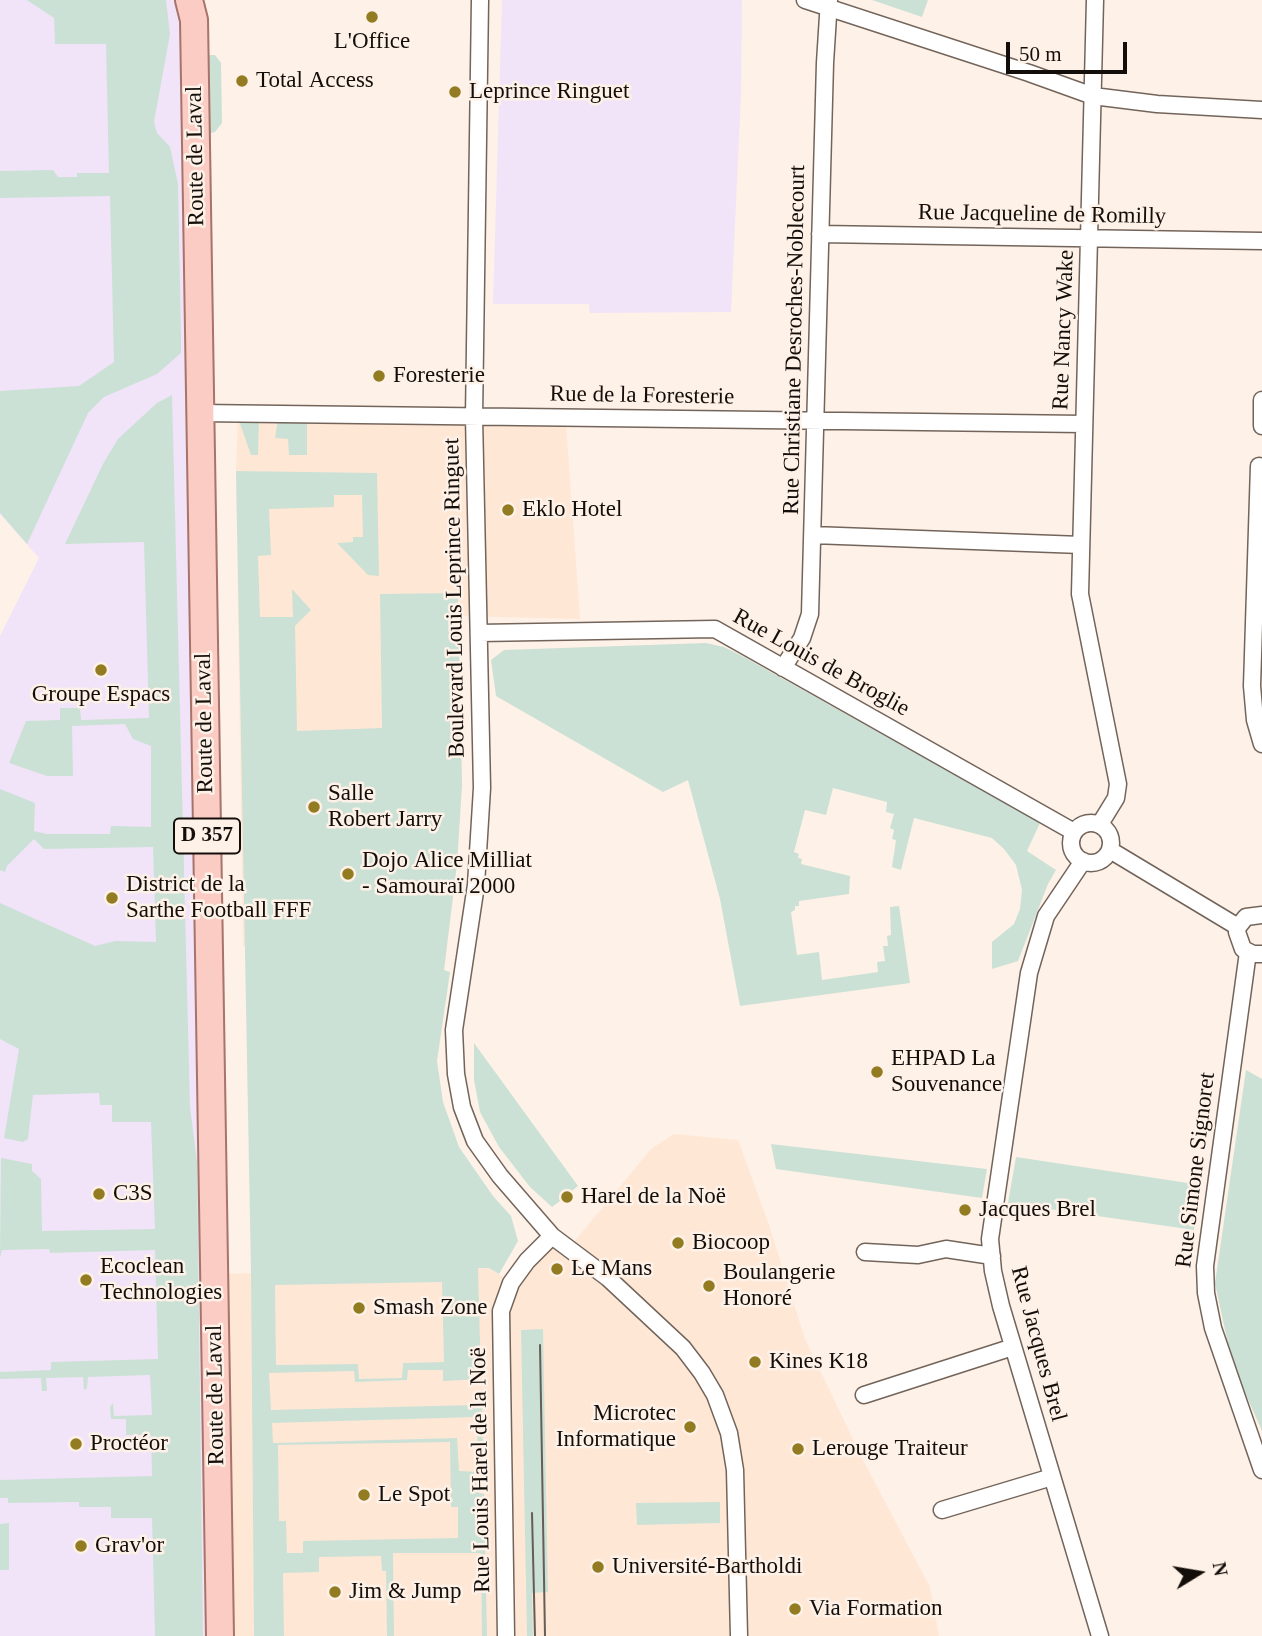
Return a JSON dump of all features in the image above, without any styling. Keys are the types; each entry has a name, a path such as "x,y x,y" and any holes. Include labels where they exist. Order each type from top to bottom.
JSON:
{"main road":[{"name":"Route de Laval","path":"193,7 220,1636"}],"street":[{"name":"Boulevard Louis Leprince Ringuet","path":"480,0 474,417 482,788 476,885 454,1030 456,1074 462,1107 475,1141 500,1176 552,1236 608,1278 683,1348 715,1395 734,1452 739,1636"},
{"path":"805,0 829,3 1093,96 1157,104 1262,110"},
{"name":"Rue Nancy Wake","path":"1095,0 1080,594 1118,784 1115,798 1100,824"},
{"name":"Rue Christiane Desroches-Noblecourt","path":"783,668 802,638 809,620 829,3"},
{"name":"Rue Jacqueline de Romilly","path":"821,234 1262,241"},
{"path":"1261,426 1262,400"},
{"name":"Rue de la Foresterie","path":"200,413 1084,424"},
{"path":"1259,466 1252,686 1255,720 1262,744"},
{"path":"813,534 1081,545"},
{"name":"Rue Louis de Broglie","path":"479,633 715,629 1074,832"},
{"path":"1088,822 1100,824 1111,838 1110,850 1102,860 1089,863 1083,861 1073,852 1071,839 1074,832 1088,822"},
{"path":"1110,850 1238,927"},
{"name":"Rue Jacques Brel","path":"1083,861 1046,916 1029,973 990,1239 1001,1306 1100,1636"},
{"path":"1255,953 1239,944 1238,927 1246,918 1262,915"},
{"name":"Rue Simone Signoret","path":"1255,953 1205,1266 1206,1293 1213,1328 1262,1470"},
{"name":"Rue Louis Harel de la Noë","path":"506,1636 501,1311 511,1283 527,1261 552,1236"},
{"path":"864,1252 918,1255 946,1249 992,1256"},
{"path":"864,1395 1013,1347"},
{"path":"942,1510 1052,1477"}],"shaded area":[{"path":"0,0 189,0 220,1636 0,1636 0,636 39,558 0,514"},
{"path":"502,0 742,0 741,93 731,312 590,313 589,304 493,304"},
{"path":"238,418 566,424 580,619 458,616 462,785 457,864 444,971 243,946 236,471"},
{"path":"674,1134 738,1140 769,1225 805,1339 864,1462 930,1587 939,1636 220,1636 214,1274 489,1268 511,1282 552,1236 569,1248 651,1149"}],"green space":[{"path":"27,0 166,0 170,34 154,122 157,133 170,147 178,184 181,353 157,374 104,397 88,413 27,544 0,513 0,391 79,386 114,362 110,196 0,198 0,171 53,170 58,177 77,177 77,173 109,173 106,44 55,44 54,18"},
{"path":"872,0 928,0 922,17"},
{"path":"205,55 215,55 221,63 222,123 215,132 206,134"},
{"path":"172,395 190,1107 197,1162 203,1636 155,1636 152,1518 111,1518 111,1507 79,1507 79,1502 8,1503 8,1498 0,1498 0,1480 152,1476 151,1435 126,1435 126,1419 111,1419 110,1407 113,1403 114,1416 152,1415 150,1375 88,1377 87,1388 84,1390 83,1377 46,1378 47,1391 42,1391 41,1378 0,1379 0,1372 51,1370 51,1362 158,1359 155,1250 50,1253 49,1249 2,1250 0,1258 1,1158 32,1164 32,1171 41,1179 42,1231 155,1229 151,1122 112,1122 112,1105 100,1105 99,1093 33,1095 28,1139 23,1142 4,1138 19,1049 0,1039 0,903 95,946 115,941 156,942 153,847 44,849 34,839 7,866 5,872 0,870 0,789 35,803 34,831 47,834 110,834 111,826 151,827 151,746 133,739 125,724 72,726 73,776 47,776 9,763 26,721 60,720 60,708 80,708 81,720 149,718 144,542 65,544 103,464 118,439 157,403"},
{"path":"238,418 259,419 258,455 251,455"},
{"path":"278,419 307,419 307,455 289,455 288,439 275,438"},
{"path":"236,471 377,473 379,576 368,575 337,543 353,542 353,537 363,537 362,495 334,495 334,507 269,509 271,555 258,556 260,617 293,617 292,589 311,610 295,626 297,731 382,728 380,594 458,593 462,785 457,864 444,970 450,972 437,1061 443,1102 459,1147 493,1196 511,1216 518,1241 499,1274 489,1268 478,1268 481,1379 443,1381 443,1370 408,1370 407,1380 355,1382 354,1371 269,1373 271,1410 474,1405 474,1395 482,1396 483,1471 478,1472 479,1493 484,1494 487,1636 482,1636 481,1553 393,1553 394,1636 387,1636 386,1571 382,1571 381,1556 319,1557 319,1572 283,1573 284,1636 254,1636 251,1273","holes":["442,1282 444,1362 403,1363 402,1378 359,1379 358,1364 276,1365 275,1285","477,1417 478,1472 459,1471 457,1438 273,1443 272,1423","450,1442 451,1507 458,1507 458,1538 303,1541 303,1553 287,1553 286,1521 279,1521 278,1445"]},
{"path":"706,643 724,647 744,657 1040,823 1027,851 1056,870 1018,961 992,969 992,942 1014,924 1020,909 1022,890 1016,865 1004,849 992,838 914,818 901,870 892,867 896,840 892,839 894,830 890,828 894,814 886,812 887,802 833,788 826,815 805,810 794,852 802,859 801,864 850,876 849,894 799,901 799,906 795,906 795,910 791,912 797,955 819,952 822,980 878,972 877,962 885,961 883,946 888,946 887,936 891,935 890,907 899,906 910,983 740,1006 720,899 688,780 663,792 496,696 491,660 504,650"},
{"path":"474,1043 578,1186 568,1194 566,1192 562,1196 564,1198 552,1207 530,1187 499,1147 480,1112 474,1080"},
{"path":"1246,1070 1262,1079 1262,1431 1232,1363 1215,1283"},
{"path":"771,1144 987,1169 982,1198 776,1169"},
{"path":"1016,1157 1201,1185 1194,1230 1008,1203"},
{"path":"543,1329 548,1592 532,1593 533,1636 527,1636 521,1330"},
{"path":"720,1502 720,1523 637,1525 636,1503"},
{"path":"9,1523 9,1570 0,1570 0,1524"}],"tram line":[{"path":"540,1345 545,1636"},
{"path":"532,1513 535,1636"}],"place":[{"name":"L'Office","path":"372,17"},
{"name":"Total Access","path":"242,81"},
{"name":"Leprince Ringuet","path":"455,92"},
{"name":"Foresterie","path":"379,376"},
{"name":"Eklo Hotel","path":"508,510"},
{"name":"Groupe Espacs","path":"101,670"},
{"name":"Salle Robert Jarry","path":"314,807"},
{"name":"Dojo Alice Milliat - Samouraï 2000","path":"348,874"},
{"name":"District de la Sarthe Football FFF","path":"112,898"},
{"name":"EHPAD La Souvenance","path":"877,1072"},
{"name":"C3S","path":"99,1194"},
{"name":"Harel de la Noë","path":"567,1197"},
{"name":"Jacques Brel","path":"965,1210"},
{"name":"Biocoop","path":"678,1243"},
{"name":"Le Mans","path":"557,1269"},
{"name":"Ecoclean Technologies","path":"86,1280"},
{"name":"Boulangerie Honoré","path":"709,1286"},
{"name":"Smash Zone","path":"359,1308"},
{"name":"Kines K18","path":"755,1362"},
{"name":"Microtec Informatique","path":"690,1427"},
{"name":"Proctéor","path":"76,1444"},
{"name":"Lerouge Traiteur","path":"798,1449"},
{"name":"Le Spot","path":"364,1495"},
{"name":"Grav'or","path":"81,1546"},
{"name":"Université-Bartholdi","path":"598,1567"},
{"name":"Jim & Jump","path":"335,1592"},
{"name":"Via Formation","path":"795,1609"}]}
